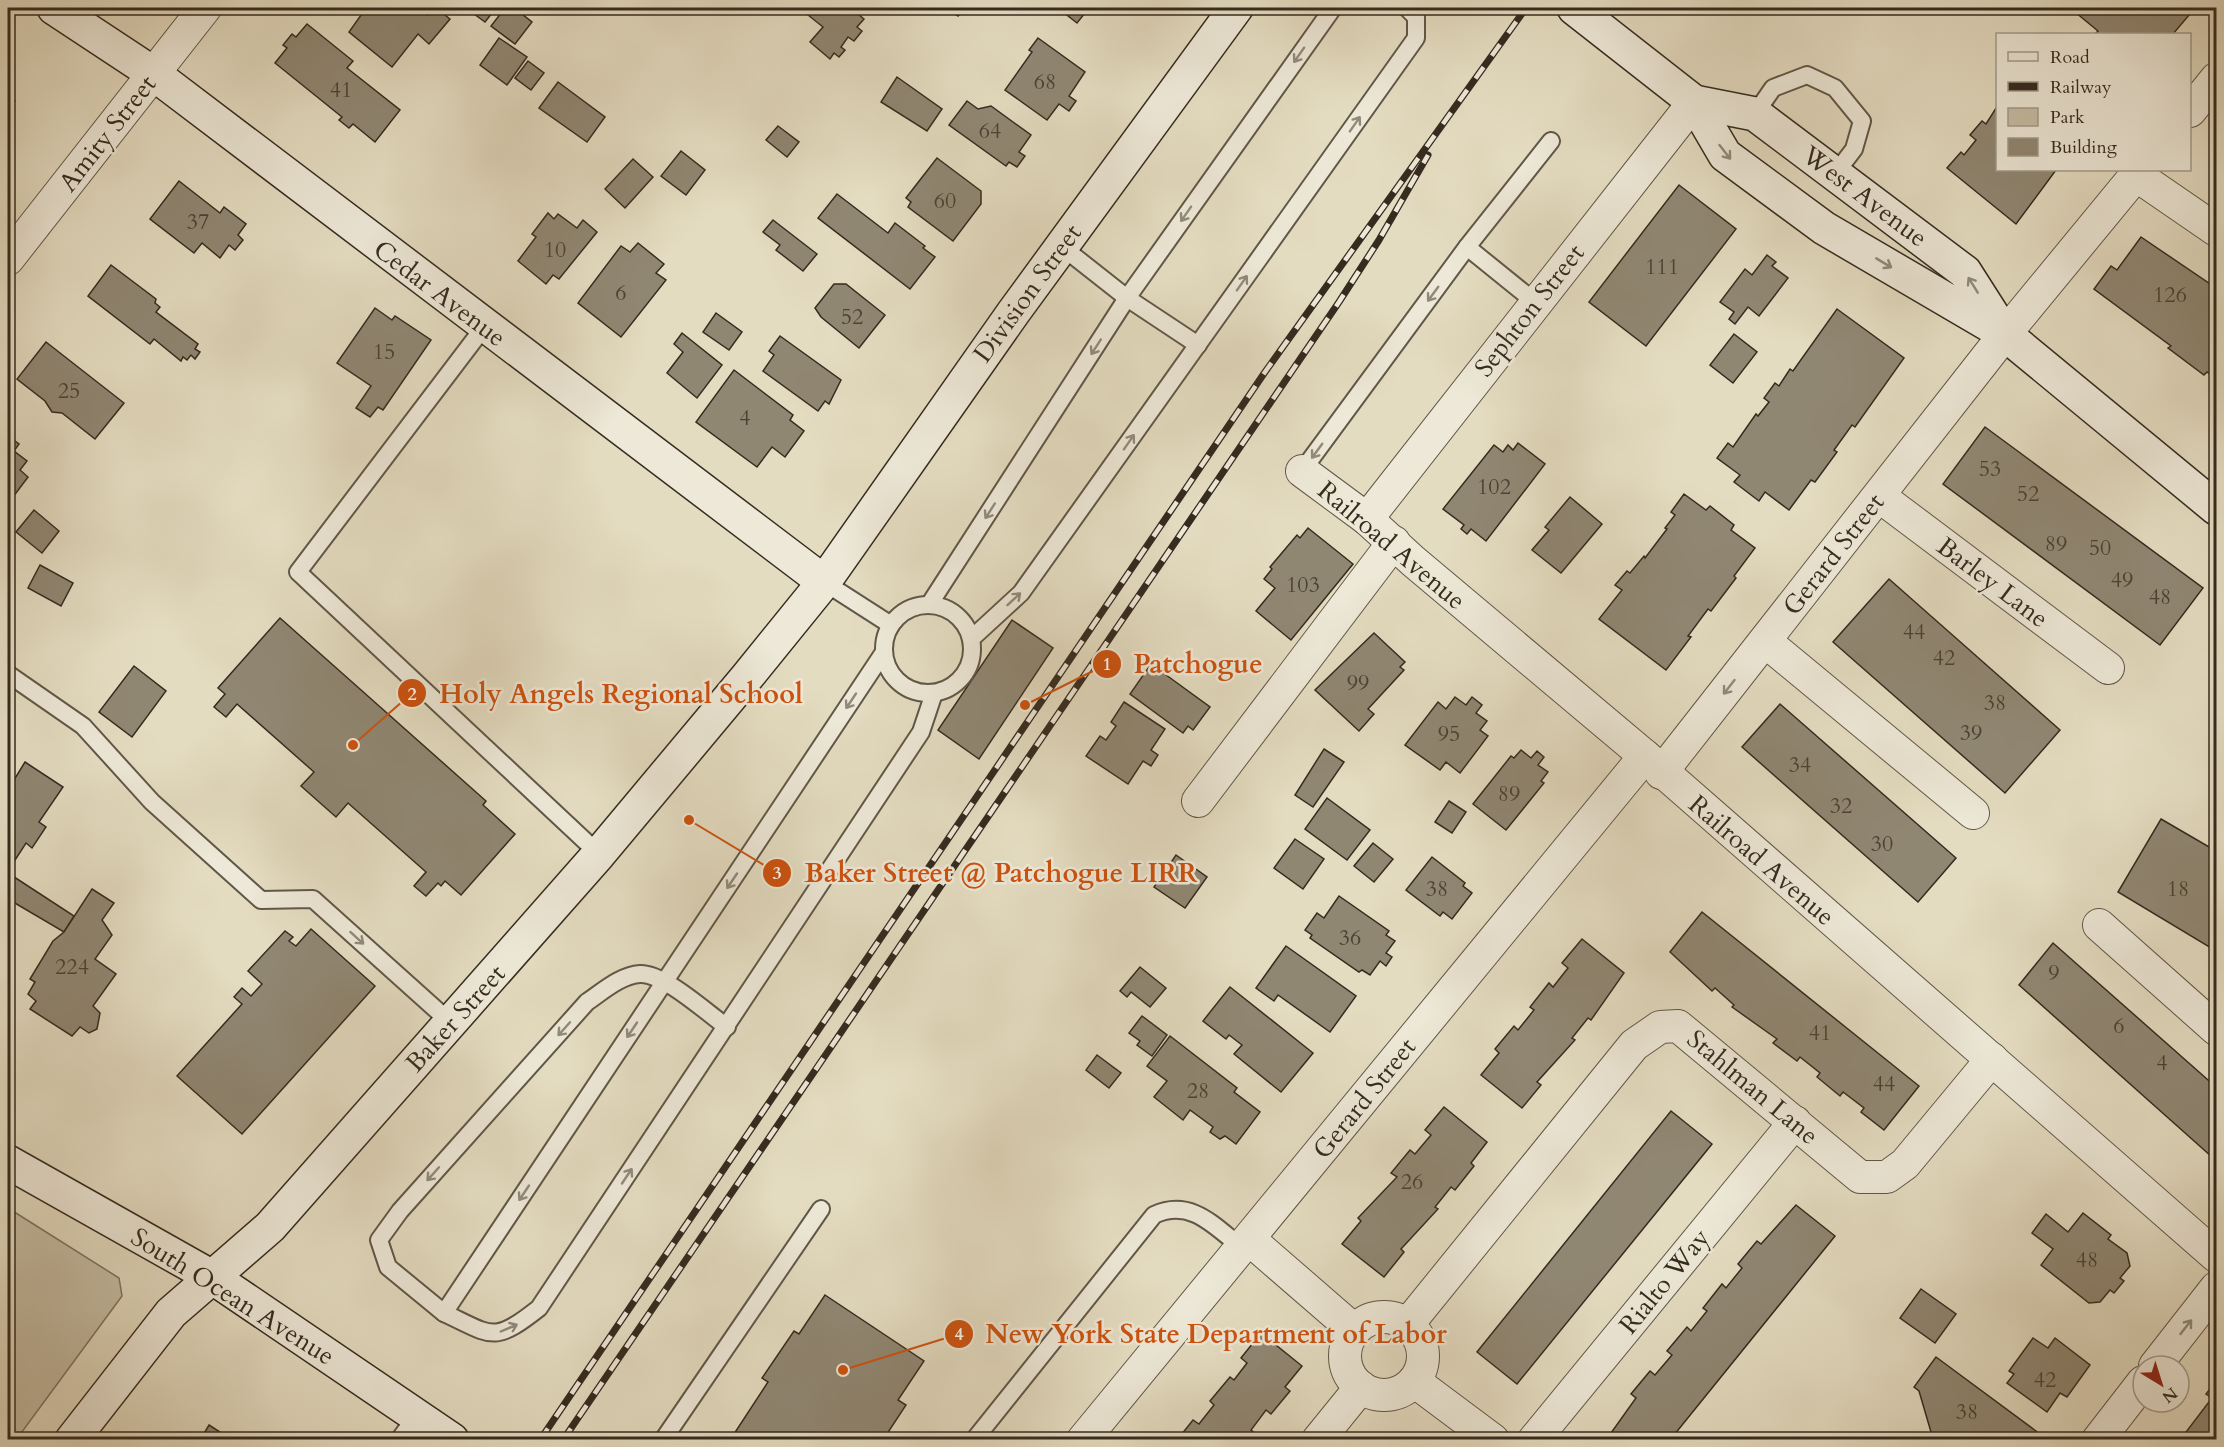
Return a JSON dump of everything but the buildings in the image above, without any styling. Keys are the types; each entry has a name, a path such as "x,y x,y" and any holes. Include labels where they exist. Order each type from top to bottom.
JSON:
{"street":[{"name":"Cedar Avenue","path":"54,8 154,74 484,327 824,582"},
{"name":"Amity Street","path":"8,259 205,8"},
{"name":"Division Street","path":"824,582 1061,246 1236,8"},
{"name":"West Avenue","path":"1574,8 1694,102 1725,155 1824,228 2005,334 2217,508"},
{"path":"2191,110 2217,79"},
{"name":"West Avenue","path":"1694,102 1755,114 1965,272 2005,334"},
{"name":"Sephton Street","path":"1367,519 1694,102"},
{"path":"2138,172 2217,230"},
{"name":"Gerard Street","path":"1083,1440 1245,1243 1653,764 1765,641 2005,334 2138,172"},
{"name":"Railroad Avenue","path":"1302,471 1367,519 1413,561 1653,764 2217,1256"},
{"name":"Barley Lane","path":"1879,496 2108,668"},
{"path":"1198,801 1394,542"},
{"name":"Baker Street","path":"72,1440 171,1313 270,1227 451,1023 669,773 824,582"},
{"path":"1765,641 1973,813"},
{"path":"2099,925 2217,1029"},
{"name":"Stahlman Lane","path":"1408,1324 1634,1046 1660,1027 1678,1026 1860,1177 1887,1177 1905,1164 1992,1059"},
{"name":"Rialto Way","path":"1534,1440 1795,1122"},
{"name":"South Ocean Avenue","path":"8,1162 212,1277 408,1427 452,1440"},
{"path":"1245,1243 1354,1330"},
{"path":"2165,1354 2217,1288"},
{"path":"1381,1317 1395,1317 1408,1324 1419,1336 1424,1351 1422,1367 1414,1381 1403,1390 1389,1395 1374,1394 1361,1387 1350,1375 1345,1360 1347,1344 1354,1330 1366,1321 1381,1317"},
{"path":"1414,1381 1493,1440"},
{"path":"1318,1440 1361,1387"},
{"path":"2098,1440 2131,1397"}],"lane":[{"path":"929,605 1127,297 1333,8"},
{"path":"971,639 1021,593 1416,38 1416,17 1407,8"},
{"path":"1755,114 1773,88 1807,75 1835,88 1862,121 1854,149 1835,174"},
{"path":"1302,471 1467,247 1551,141"},
{"path":"1061,246 1127,297 1198,345"},
{"path":"1467,247 1535,302"},
{"path":"484,327 298,572 599,854"},
{"path":"824,582 891,625"},
{"path":"929,605 943,608 956,615 965,626 971,639 972,654 968,667 960,679 934,693 913,690 895,679 887,666 884,652 891,625 902,614 914,608 929,605"},
{"path":"444,1313 884,652"},
{"path":"8,674 82,726 152,802 261,900 313,899 451,1023"},
{"path":"727,1027 665,982 641,974 619,981 587,1002 400,1211 379,1240 388,1267 444,1313 489,1335 513,1328 539,1308 727,1027 921,732 934,693"},
{"path":"663,1440 820,1209"},
{"path":"974,1440 1154,1215 1168,1209 1184,1209 1245,1243"}],"green space":[{"path":"8,1208 119,1278 122,1296 16,1440 8,1439"}],"railway":[{"path":"540,1440 1265,372 1526,8"},
{"path":"563,1440 1339,302 1379,240 1428,155"}],"place":[{"name":"Patchogue","path":"1025,705"},
{"name":"Holy Angels Regional School","path":"353,745"},
{"name":"Baker Street @ Patchogue LIRR","path":"689,820"},
{"name":"New York State Department of Labor","path":"843,1370"}]}
